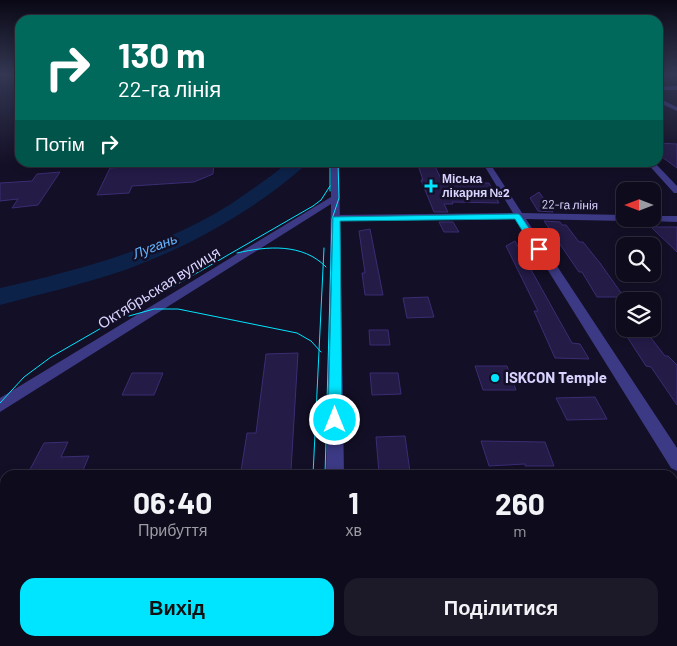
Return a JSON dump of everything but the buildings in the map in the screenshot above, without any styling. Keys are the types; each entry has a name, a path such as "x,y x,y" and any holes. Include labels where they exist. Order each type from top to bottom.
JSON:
{"street":[{"path":"335,167 335,470"},
{"path":"488,167 677,463"},
{"path":"654,167 677,191"},
{"name":"Октябрьская вулиця","path":"0,406 336,198"},
{"name":"22-га лінія","path":"336,218 518,216 616,218"},
{"path":"661,219 677,219"}],"water":[{"name":"Лугань","path":"281,167 303,167 244,211 174,250 125,270 0,305 0,288 95,263 158,241 217,213"}],"tram line":[{"path":"330,167 330,186"},
{"path":"325,470 332,219 339,198 338,167"},
{"path":"0,403 24,377 51,357 313,206 321,200 330,186"},
{"path":"330,186 330,191"},
{"path":"237,253 260,249 284,248 307,254 323,265"},
{"path":"323,265 324,248"},
{"path":"319,350 323,265"},
{"path":"129,316 154,309 178,309 297,333 311,341 319,350"},
{"path":"313,470 319,350"}],"place":[{"name":"Міська лікарня №2","path":"431,186"},
{"name":"ISKCON Temple","path":"495,378"}],"route":[{"path":"335,420 336,218 518,216 539,249"}]}
